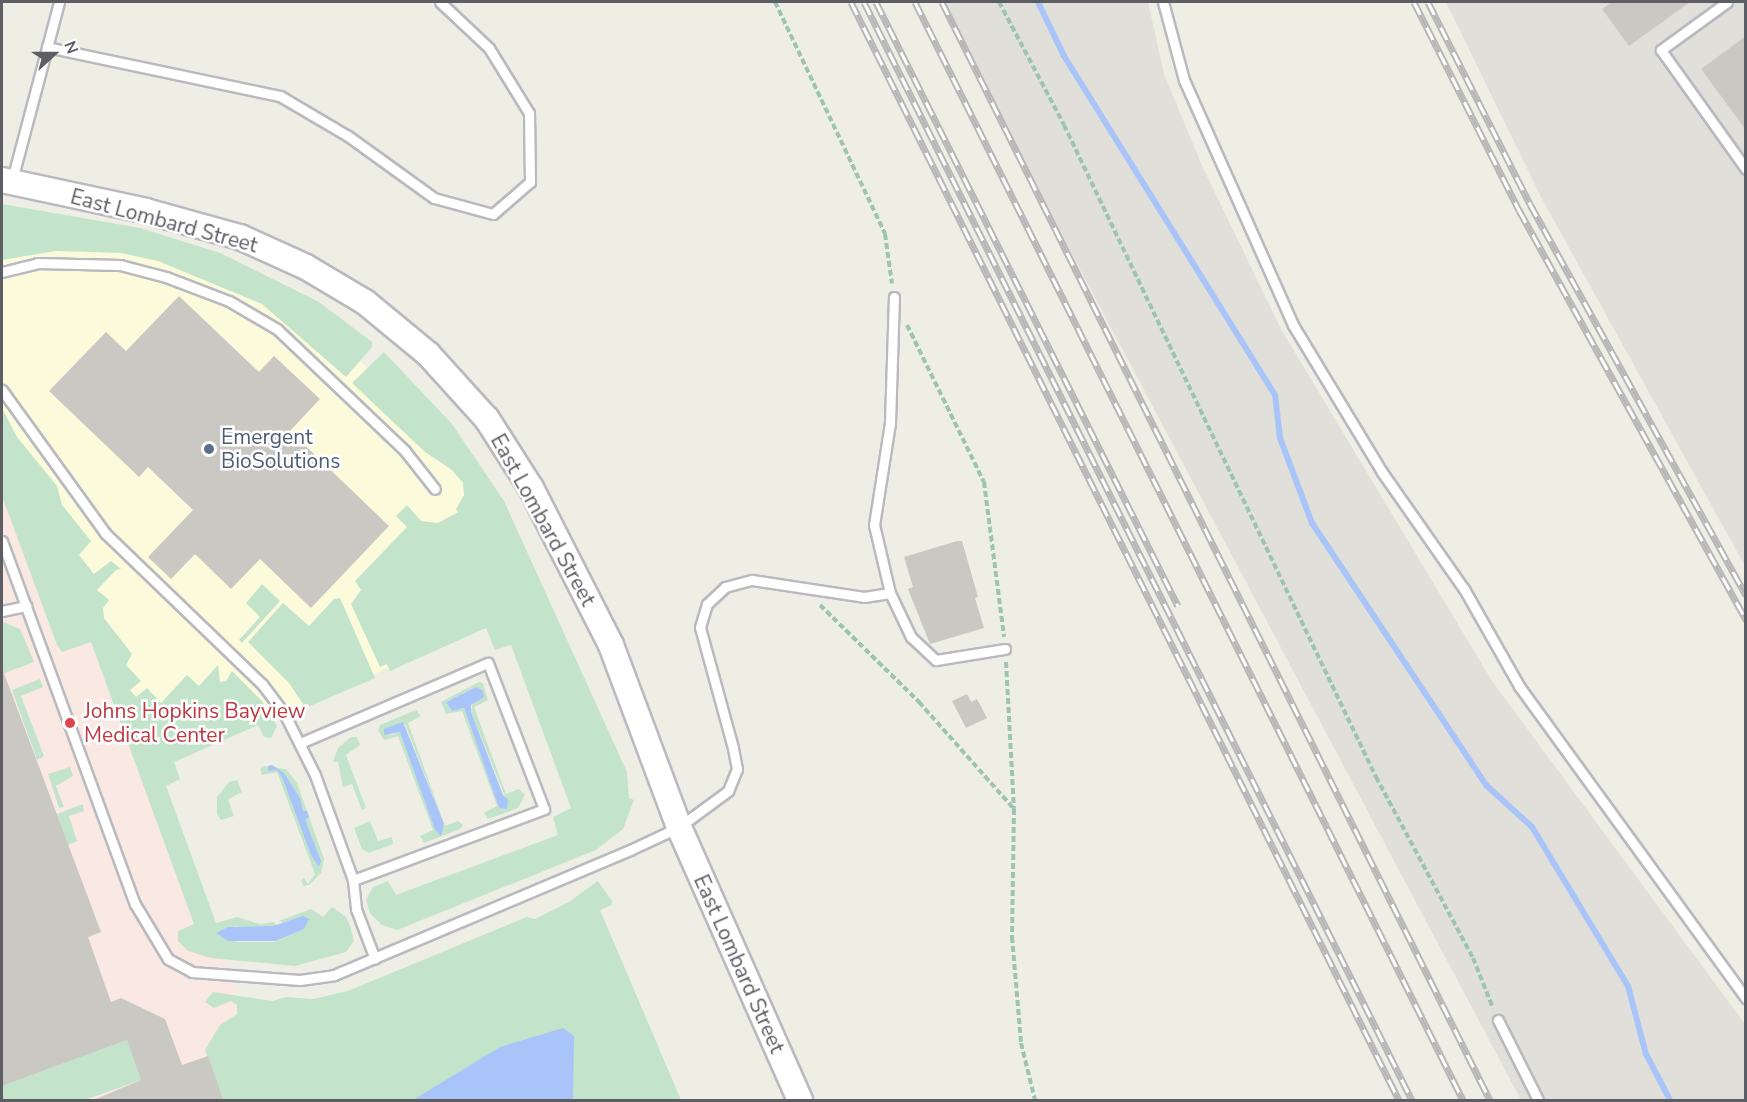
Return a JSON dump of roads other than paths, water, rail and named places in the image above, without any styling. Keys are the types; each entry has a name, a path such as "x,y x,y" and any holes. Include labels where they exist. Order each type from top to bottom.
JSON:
{"main road":[{"name":"East Lombard Street","path":"6,181 240,237 306,267 365,302 428,354 487,419 531,488 611,645 679,827 800,1101"}],"lane":[{"path":"6,181 59,2"},
{"path":"47,47 280,96 348,136 434,198 493,214 530,182 529,113 489,48 440,2"},
{"path":"1163,2 1184,80 1293,325 1382,472 1464,589 1519,686 1746,998"},
{"path":"1727,2 1662,50 1746,169"},
{"path":"2,272 37,263 120,265 166,276 238,305 277,329 405,451 435,489"},
{"path":"894,297 890,423 874,525 890,593 911,637 936,660 1005,649"},
{"path":"2,390 105,533 262,684 300,743 353,880 356,909 375,959"},
{"path":"2,541 135,904 168,959 192,972 300,980 334,975 375,959 679,827 728,791 737,769 700,627 707,604 713,594 740,581 800,586 864,597 890,593"},
{"path":"2,611 26,606"},
{"path":"300,743 488,663 544,809 353,880"},
{"path":"1498,1020 1538,1101"}],"water":[{"path":"476,687 483,691 484,697 471,705 471,712 503,795 508,800 507,809 499,808 464,708 452,711 446,702"},
{"path":"403,722 444,824 441,836 435,830 400,732 384,735 384,729"},
{"path":"272,765 284,773 300,798 303,811 307,811 309,817 305,820 321,861 319,867 311,855 282,777 277,770 268,771 268,766"},
{"path":"303,916 309,919 304,929 276,941 228,941 216,933 228,927 273,926"},
{"path":"563,1028 574,1036 573,1100 413,1100 500,1047"}],"waterway":[{"path":"1038,2 1064,56 1275,395 1280,438 1312,523 1486,785 1532,827 1628,986 1646,1054 1670,1100"}],"railway":[{"path":"851,2 1399,1100"},
{"path":"864,2 1412,1100"},
{"path":"876,2 1178,606"},
{"path":"915,2 1463,1100"},
{"path":"942,2 1490,1100"},
{"path":"1414,2 1519,210 1746,620"},
{"path":"1428,2 1530,204 1746,595"}],"place":[{"name":"Emergent BioSolutions","path":"209,449"},
{"name":"Johns Hopkins Bayview Medical Center","path":"70,723"}]}
